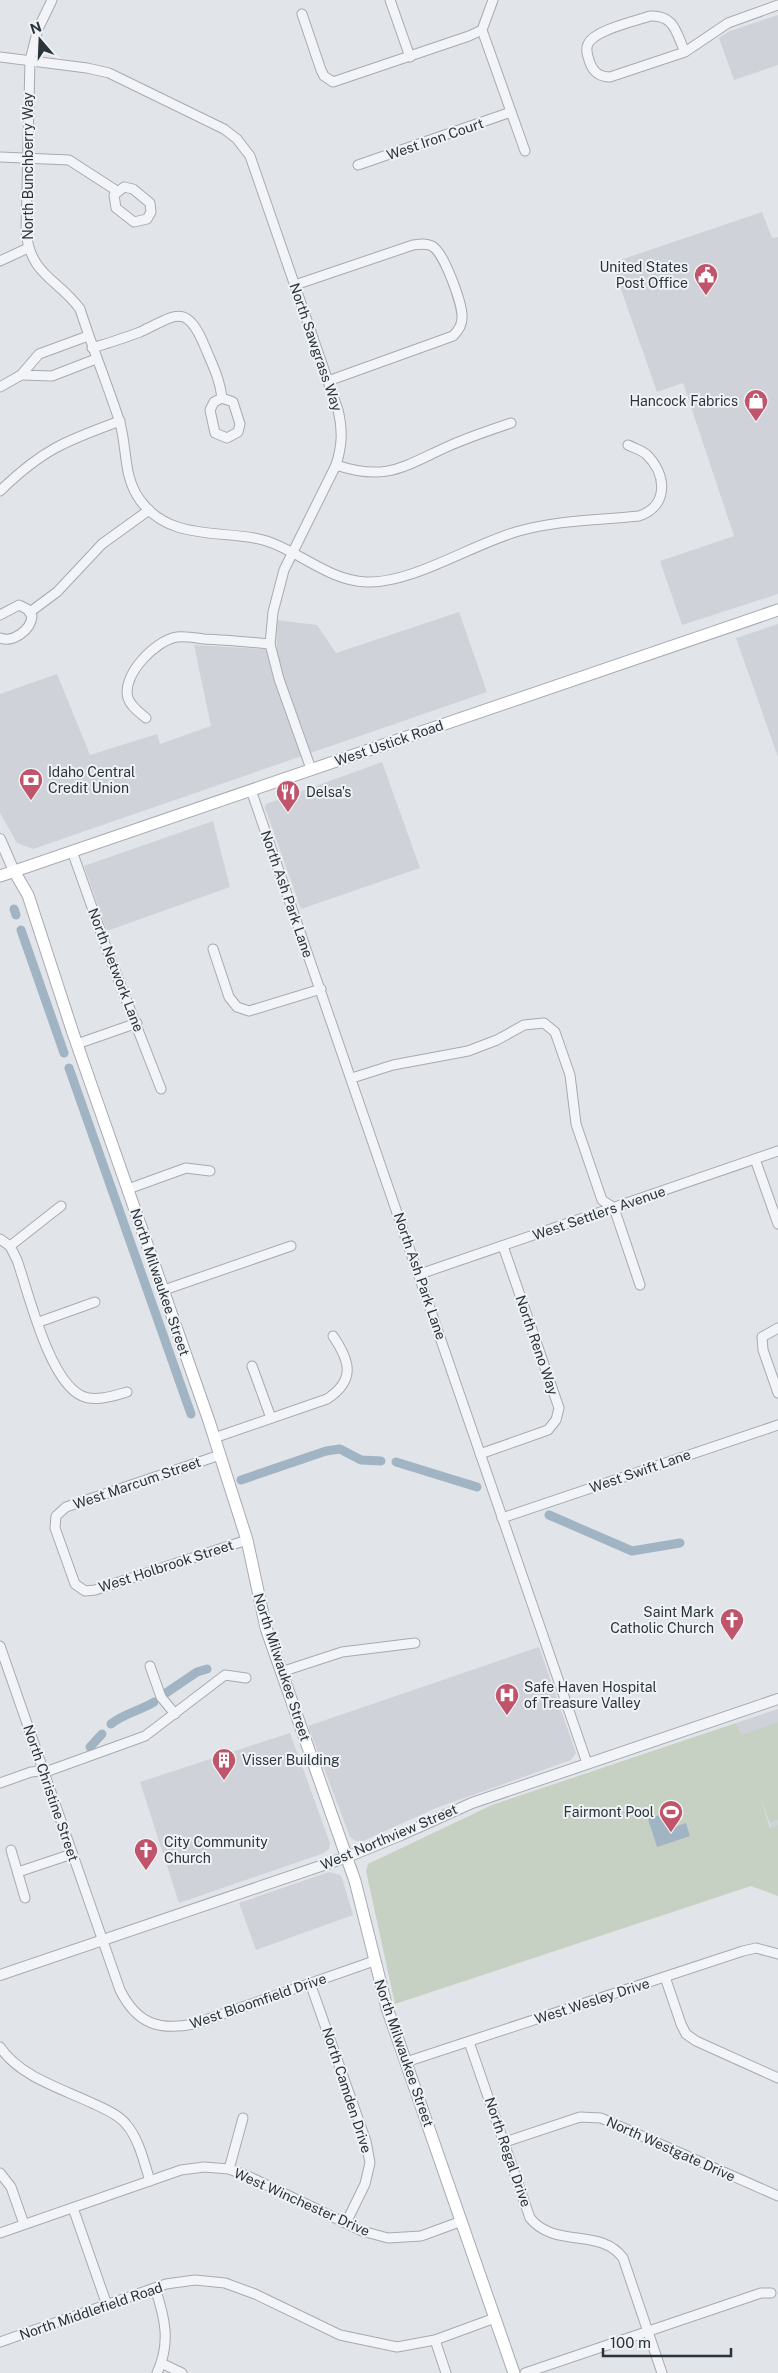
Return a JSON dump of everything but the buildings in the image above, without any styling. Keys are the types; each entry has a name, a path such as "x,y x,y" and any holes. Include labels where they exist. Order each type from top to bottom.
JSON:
{"main road":[{"name":"West Ustick Road","path":"0,876 778,610"},
{"name":"North Milwaukee Street","path":"14,871 28,895 77,1044 220,1455 247,1540 261,1610 355,1881 374,1961 406,2062 514,2373"}],"street":[{"name":"North Bunchberry Way","path":"52,0 38,29 30,60 27,157 28,248 42,272 71,298 80,309 92,348 120,421 127,474 132,487 149,510 171,526 184,530 253,538 274,543 342,578 364,582 380,581 407,575 519,531 553,524 645,514 658,505 662,494 661,483 654,465 645,454 628,445"},
{"path":"390,0 410,57"},
{"path":"494,0 482,30 525,151"},
{"path":"685,52 672,23 660,15 650,16 598,34 588,44 588,55 592,67 600,76 610,78 685,52 728,23 778,5"},
{"path":"302,14 321,70 328,80 339,81 482,30"},
{"name":"North Sawgrass Way","path":"0,57 109,73 224,129 237,139 250,156 328,381 342,430 341,449 336,464 293,552 277,590 270,644 279,679 311,770"},
{"name":"West Iron Court","path":"358,165 511,112"},
{"path":"0,157 69,160 117,191"},
{"path":"128,187 147,200 151,207 147,219 134,222 116,208 113,199 117,191 128,187"},
{"path":"295,285 413,245 423,244 432,246 440,253 461,308 460,328 453,336 328,381"},
{"path":"0,261 28,248"},
{"path":"92,348 137,333 169,317 179,316 190,320 197,327 217,374 222,398"},
{"path":"0,387 21,375 39,354 88,336"},
{"path":"21,375 52,376 96,359"},
{"path":"222,398 233,402 240,424 238,432 227,438 215,433 210,410 214,402 222,398"},
{"path":"0,491 24,468 65,441 120,421"},
{"path":"336,464 364,473 394,471 451,445 511,423"},
{"path":"30,612 58,592 102,544 149,510"},
{"path":"0,615 19,605 30,612 32,621 28,628 12,638 0,638"},
{"path":"146,718 133,707 128,698 127,688 129,678 134,669 160,644 178,637 270,644"},
{"name":"North Ash Park Lane","path":"251,790 588,1763"},
{"name":"North Milwaukee Street","path":"0,839 14,871"},
{"name":"North Network Lane","path":"72,851 110,958 161,1089"},
{"path":"213,950 229,997 237,1007 249,1011 321,989"},
{"path":"77,1044 136,1022"},
{"path":"352,1078 393,1065 468,1051 497,1040 524,1025 544,1023 555,1032 570,1075 576,1124 602,1200 614,1208 640,1285"},
{"name":"West Settlers Avenue","path":"420,1274 778,1151"},
{"path":"755,1159 778,1224"},
{"path":"128,1189 186,1168 210,1171"},
{"path":"10,1246 61,1206"},
{"path":"0,1238 10,1246 17,1260 54,1366 66,1384 83,1396 104,1398 127,1392"},
{"path":"164,1290 291,1246"},
{"name":"North Reno Way","path":"480,1454 548,1430 556,1420 559,1408 503,1246"},
{"path":"39,1322 96,1302"},
{"path":"778,1328 762,1337 763,1350 778,1394"},
{"path":"214,1438 327,1399 342,1387 348,1372 347,1362 333,1336"},
{"path":"252,1366 271,1418"},
{"name":"West Swift Lane","path":"502,1518 778,1424"},
{"name":"West Marcum Street","path":"85,1591 75,1584 55,1528 56,1516 66,1507 220,1455"},
{"name":"West Holbrook Street","path":"85,1591 95,1590 247,1540"},
{"path":"281,1672 342,1652 415,1643"},
{"name":"North Christine Street","path":"0,1646 102,1940"},
{"path":"150,1666 161,1697 175,1714"},
{"path":"0,1783 31,1772 44,1771 132,1742 151,1732 225,1675 246,1678"},
{"name":"West Northview Street","path":"0,1975 347,1857 472,1802 778,1699"},
{"path":"11,1850 25,1898"},
{"path":"18,1872 72,1854"},
{"name":"West Bloomfield Drive","path":"102,1940 126,2002 144,2020 162,2027 176,2028 194,2024 374,1961"},
{"name":"West Wesley Drive","path":"406,2062 743,1950 756,1948 778,1954"},
{"path":"665,1976 686,2034 696,2041 778,2078"},
{"name":"North Camden Drive","path":"310,1983 366,2141 370,2163 365,2184 346,2223"},
{"name":"North Regal Drive","path":"470,2042 530,2218 538,2228 548,2233 604,2243 616,2248 623,2258 662,2373"},
{"path":"0,2047 7,2057 24,2070 110,2112 126,2123 135,2140 150,2181"},
{"name":"North Westgate Drive","path":"504,2142 580,2117 591,2116 601,2118 778,2196"},
{"path":"228,2169 243,2118"},
{"name":"West Winchester Drive","path":"0,2233 181,2170 204,2166 228,2169 250,2177 362,2231 388,2238 421,2236 462,2221"},
{"path":"0,2173 11,2187 24,2224"},
{"path":"73,2208 107,2305"},
{"name":"North Middlefield Road","path":"0,2342 155,2288 195,2280 225,2283 256,2294 340,2335 397,2347 435,2340 496,2318"},
{"path":"155,2288 164,2314 167,2330 161,2363 157,2373"},
{"path":"525,2373 761,2293 771,2293"},
{"path":"435,2340 446,2373"},
{"path":"161,2363 182,2373"}],"shaded area":[{"path":"778,15 778,65 734,80 719,38 730,31"},
{"path":"762,212 772,238 778,237 778,594 682,625 660,561 734,536 683,383 657,392 615,272 620,260"},
{"path":"459,612 487,692 33,849 17,843 0,813 0,694 57,674 90,755 157,734 160,744 211,726 194,645 277,650 276,620 317,625 336,653"},
{"path":"778,624 778,757 736,638"},
{"path":"382,762 420,868 301,909 265,808 266,804"},
{"path":"213,821 230,887 107,931 84,866"},
{"path":"539,1647 576,1753 571,1760 436,1808 363,1841 356,1841 350,1837 308,1726"},
{"path":"778,1709 778,1849 736,1723"},
{"path":"290,1733 330,1843 329,1849 324,1853 179,1903 140,1782"},
{"path":"329,1872 340,1875 342,1878 353,1915 256,1950 239,1903"}],"green space":[{"path":"778,1722 778,1820 770,1823 761,1799 770,1828 778,1825 778,1896 751,1886 395,2004 366,1871 368,1864 492,1805 736,1723 741,1735"}],"water":[{"name":"Fairmont Pool","path":"663,1814 668,1829 686,1823 690,1836 657,1847 648,1819"}],"waterway":[{"path":"14,909 16,915"},
{"path":"21,930 64,1053"},
{"path":"69,1068 191,1414"},
{"path":"241,1480 326,1451 340,1449 361,1460 381,1461"},
{"path":"396,1462 477,1487"},
{"path":"549,1515 632,1551 680,1543"},
{"path":"166,1693 197,1672 207,1669"},
{"path":"111,1724 121,1717 154,1702"},
{"path":"90,1747 102,1734"}],"place":[{"name":"United States Post Office","path":"706,296"},
{"name":"Hancock Fabrics","path":"756,422"},
{"name":"Idaho Central Credit Union","path":"31,801"},
{"name":"Delsa's","path":"288,813"},
{"name":"Saint Mark Catholic Church","path":"732,1641"},
{"name":"Safe Haven Hospital of Treasure Valley","path":"507,1716"},
{"name":"Visser Building","path":"224,1781"},
{"name":"Fairmont Pool","path":"671,1833"},
{"name":"City Community Church","path":"146,1871"}]}
